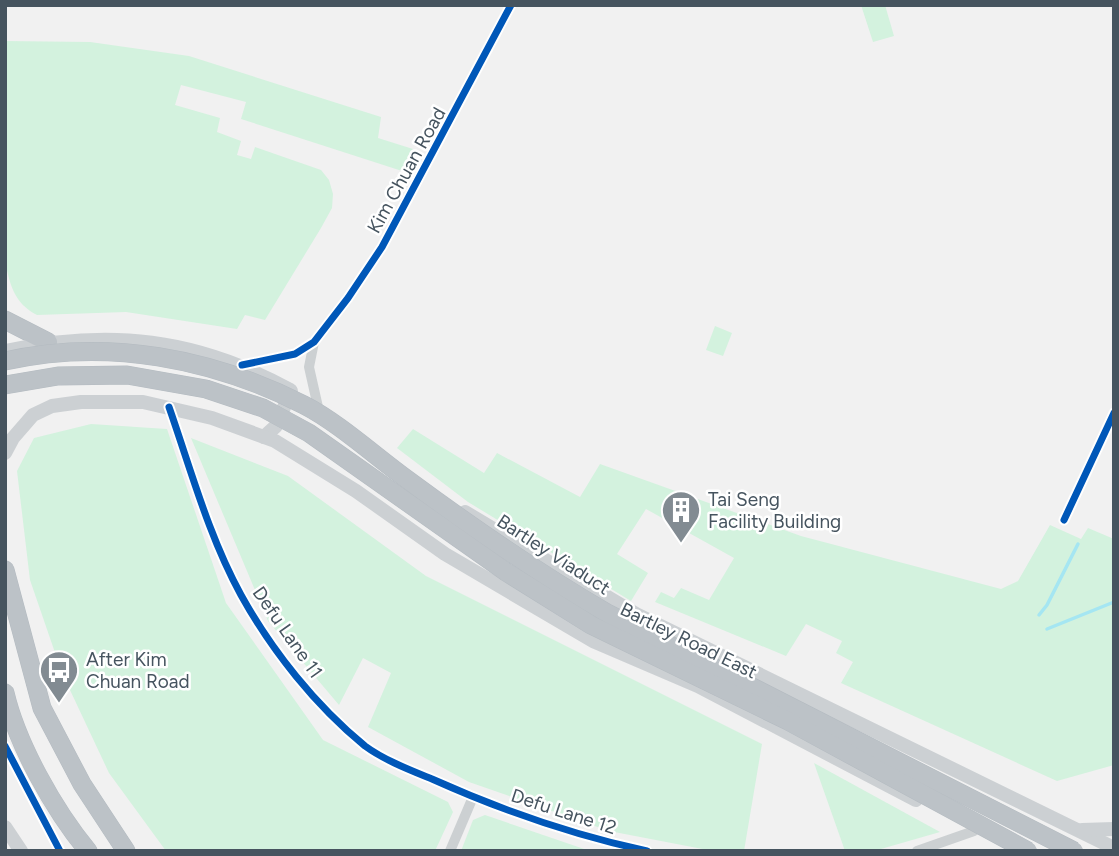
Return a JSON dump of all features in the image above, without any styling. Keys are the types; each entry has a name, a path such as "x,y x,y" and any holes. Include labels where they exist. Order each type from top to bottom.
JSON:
{"highway":[{"path":"5,320 48,342"},
{"name":"Bartley Viaduct","path":"5,361 34,355 144,353 220,370 306,406 481,533 595,607 1073,851"},
{"name":"Bartley Viaduct","path":"5,385 58,376 127,375 206,389 263,408 325,444 506,572 581,619 776,715 1028,851"},
{"path":"5,570 42,708 82,785 126,851"},
{"path":"5,693 10,716 51,797 88,851"}],"main road":[{"name":"Bartley Road East","path":"5,351 48,342 93,338 139,339 222,357 242,365 318,407 465,511 636,614 1114,848"},
{"path":"264,437 276,426 291,391"},
{"name":"Bartley Road East","path":"5,453 13,438 33,415 52,406 125,401 169,407 212,418 264,437 356,491 444,554 593,641 698,686 1012,851"},
{"path":"500,587 521,585 530,579 533,563 527,550"},
{"path":"804,741 802,726 805,718 811,712 827,707"},
{"path":"5,827 20,851"},
{"path":"1077,830 1114,830"}],"street":[{"name":"Kim Chuan Road","path":"313,342 382,247 511,5"},
{"path":"242,365 295,354 313,342"},
{"path":"313,342 309,367 318,407"},
{"name":"Defu Lane 11","path":"169,407 210,525 240,594 264,634 321,706 367,748 472,797"},
{"path":"1064,520 1114,413"},
{"path":"450,851 472,797"},
{"name":"Defu Lane 12","path":"472,797 588,838 648,851"},
{"path":"954,838 959,823"},
{"path":"917,851 974,831"}],"green space":[{"path":"861,5 885,5 894,36 873,42"},
{"path":"5,41 90,42 189,56 381,117 378,138 413,149 402,171 241,119 246,102 181,85 175,105 220,118 217,132 241,141 237,155 251,159 255,147 321,170 329,180 333,194 332,208 265,320 245,315 237,329 126,312 37,315 18,299 5,261"},
{"path":"715,326 732,333 723,356 706,350"},
{"path":"91,424 167,429 226,603 323,740 448,802 453,812 435,851 166,851 109,773 62,673 30,580 17,471 34,438"},
{"path":"413,429 484,473 497,453 580,497 600,464 801,536 1001,589 1018,581 1050,525 1081,539 1088,528 1114,539 1114,765 1057,781 841,683 853,662 836,653 842,641 806,624 786,656 655,602 661,592 674,598 681,588 709,600 734,558 646,509 617,554 648,573 631,601 468,502 397,448"},
{"path":"191,438 288,476 426,576 762,744 744,851 713,851 609,831 469,782 368,727 391,673 363,658 339,705 268,621"},
{"path":"814,763 940,832 874,851 845,851"},
{"path":"485,815 590,851 461,851 473,820"}],"waterway":[{"path":"1039,615 1047,605 1078,544"},
{"path":"1047,629 1114,602"}],"cycle path":[{"path":"242,365 295,354 314,342 348,298 382,247 511,5"},
{"path":"169,407 210,527 241,595 281,657 312,695 347,730 365,746 389,760 484,801 538,821 647,851"},
{"path":"1064,520 1114,413"},
{"path":"5,746 60,851"}],"place":[{"name":"Tai Seng Facility Building","path":"681,544"},
{"name":"After Kim Chuan Road","path":"59,704"}]}
